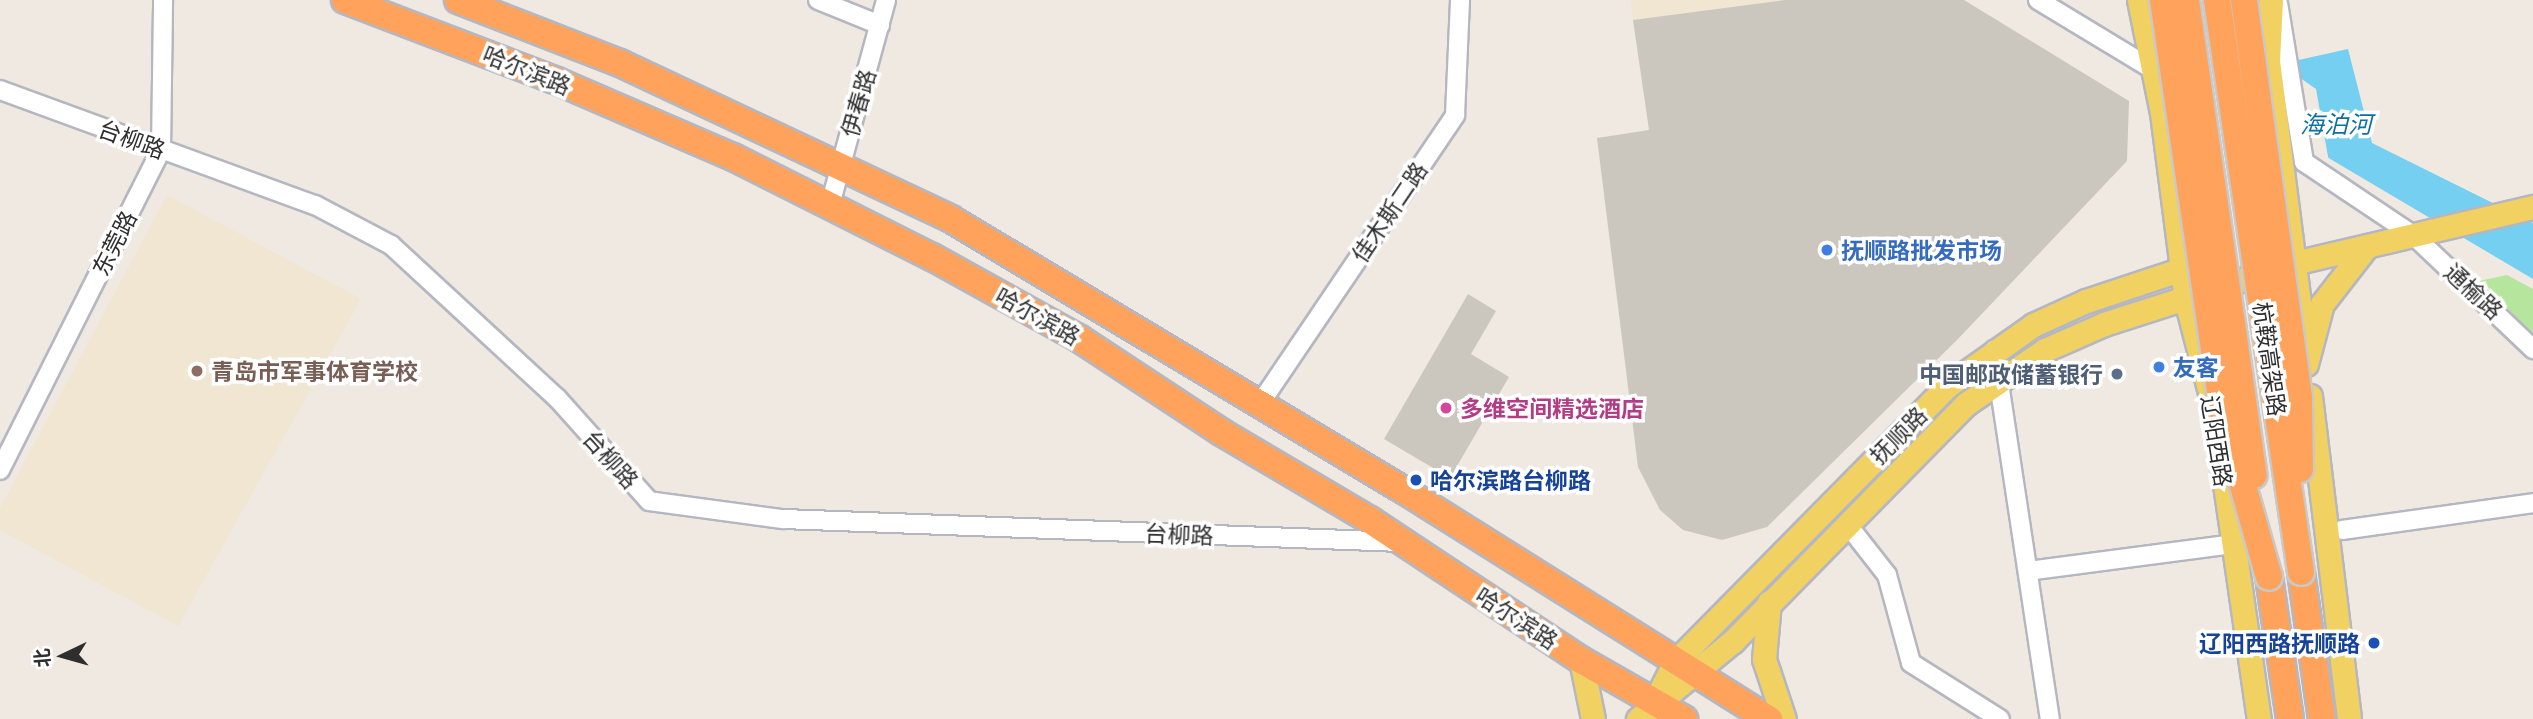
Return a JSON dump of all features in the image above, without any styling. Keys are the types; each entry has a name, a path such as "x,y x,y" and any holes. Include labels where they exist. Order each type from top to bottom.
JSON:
{"highway":[{"name":"哈尔滨路","path":"345,0 557,81 733,157 830,205 1080,339 1221,432 1403,542 1581,660 1646,710 1684,719"},
{"name":"哈尔滨路","path":"458,0 620,63 951,219 1066,285 1259,405 1405,491 1769,719"},
{"path":"2163,0 2224,419 2269,577"},
{"name":"杭鞍高架路","path":"2186,0 2290,719"},
{"name":"杭鞍高架路","path":"2217,0 2322,719"},
{"path":"2244,0 2299,398 2301,572"}],"main road":[{"name":"辽阳西路","path":"2139,0 2162,113 2186,300 2214,408 2259,719"},
{"path":"2271,0 2291,161 2294,263 2323,533 2349,719"},
{"name":"抚顺路","path":"1686,668 1769,602 1966,404 2045,350 2104,324 2186,300 2294,263 2533,207"},
{"path":"2306,364 2322,304 2367,246"},
{"name":"抚顺路","path":"1646,710 1947,386 1994,350 2086,300 2182,269 2294,263"},
{"path":"1769,602 1765,659 1784,719"},
{"path":"1581,660 1593,719"}],"street":[{"name":"东莞路","path":"0,470 161,150 163,0"},
{"path":"818,0 880,25"},
{"name":"伊春路","path":"830,205 886,0"},
{"name":"佳木斯二路","path":"1259,405 1455,115 1460,0"},
{"path":"2038,0 2152,69"},
{"path":"2277,0 2278,66"},
{"name":"台柳路","path":"0,90 315,205 391,245 557,398 649,501 783,519 1403,542"},
{"name":"通榆路","path":"2291,161 2312,170 2413,235 2533,349"},
{"path":"1994,350 2050,719"},
{"path":"2342,530 2533,503"},
{"path":"1847,524 1887,575 1911,663 2000,719"},
{"path":"2028,571 2233,544"}],"shaded area":[{"path":"1631,0 1785,0 1785,3 1633,20"},
{"name":"青岛市军事体育学校","path":"167,195 361,299 178,626 0,530 0,508"}],"green space":[{"path":"2507,275 2533,289 2533,333 2479,281"}],"water":[{"name":"海泊河","path":"2348,49 2372,143 2533,223 2533,279 2310,147 2294,61"}],"pier":[{"path":"2293,73 2316,89 2329,162 2309,150"}],"building":[{"name":"抚顺路批发市场","path":"1785,0 1964,0 2129,101 2127,161 1957,340 1767,527 1722,540 1683,530 1660,510 1638,467 1597,138 1649,130 1633,20"},
{"name":"多维空间精选酒店","path":"1468,294 1496,311 1471,354 1509,377 1450,478 1384,439"}],"place":[{"name":"抚顺路批发市场","path":"1827,250"},
{"name":"友客","path":"2159,367"},
{"name":"青岛市军事体育学校","path":"197,371"},
{"name":"中国邮政储蓄银行","path":"2117,374"},
{"name":"多维空间精选酒店","path":"1446,408"},
{"name":"哈尔滨路台柳路","path":"1416,480"},
{"name":"辽阳西路抚顺路","path":"2374,643"}]}
